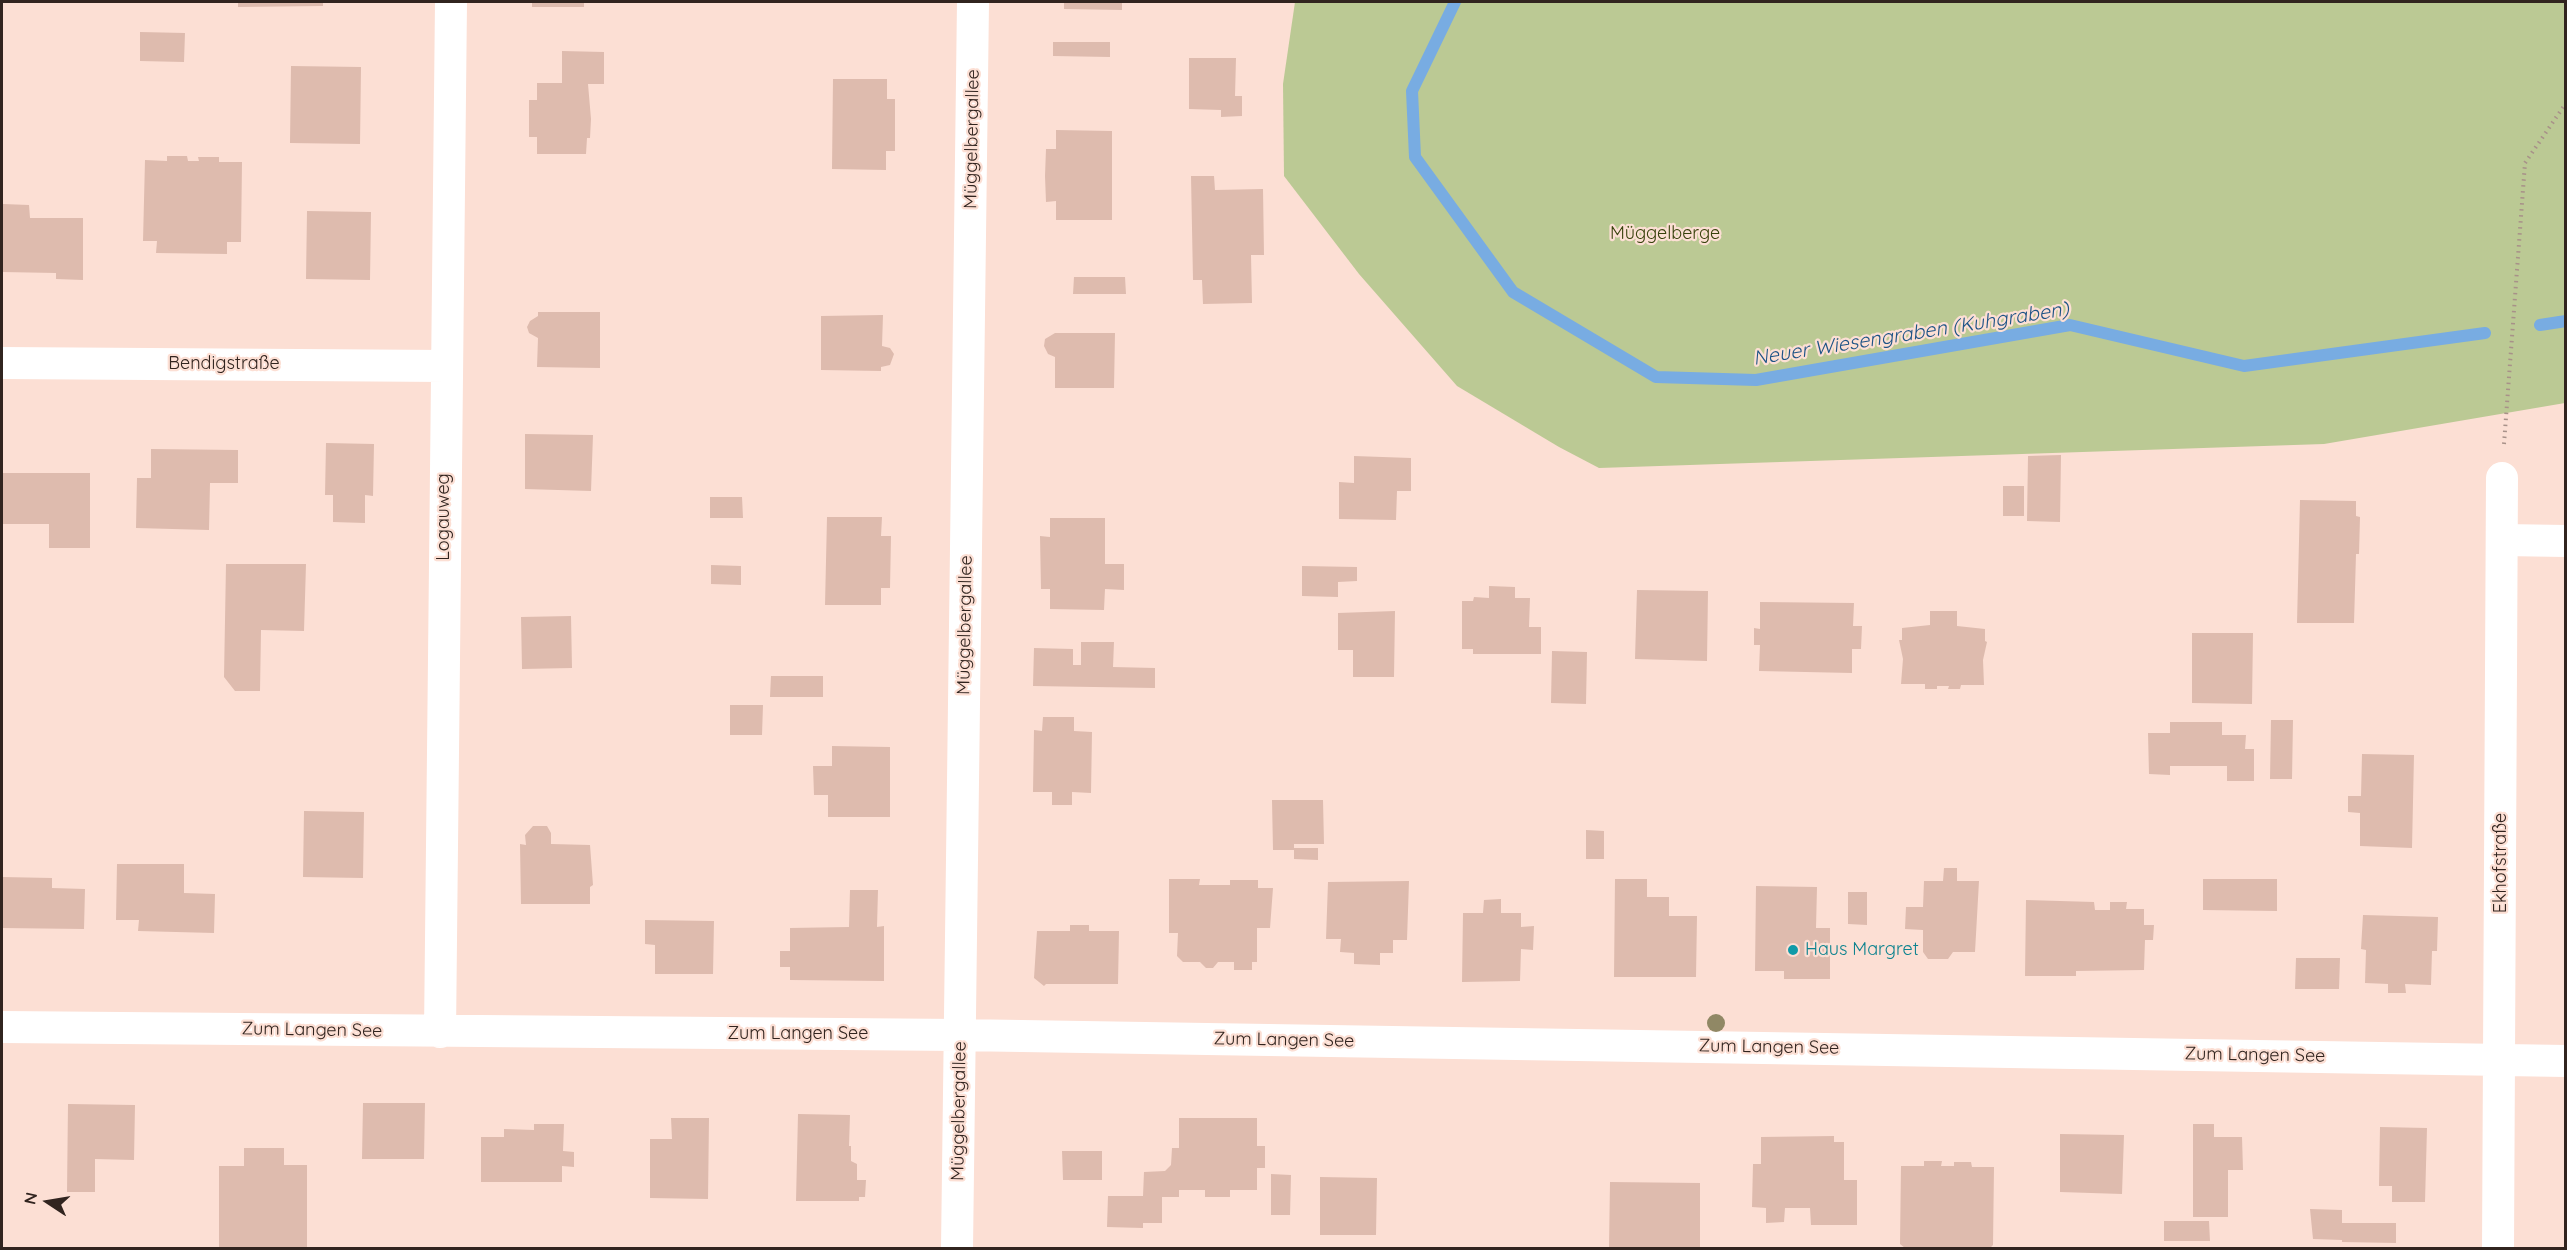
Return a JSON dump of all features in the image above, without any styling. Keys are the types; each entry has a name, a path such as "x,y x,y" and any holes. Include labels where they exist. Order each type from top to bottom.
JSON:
{"street":[{"name":"Logauweg","path":"440,1032 451,2"},
{"name":"Müggelbergallee","path":"957,1248 974,2"},
{"name":"Bendigstraße","path":"2,363 446,366"},
{"name":"Ekhofstraße","path":"2498,1248 2502,478"},
{"path":"2503,540 2565,540"},
{"name":"Zum Langen See","path":"2,1027 960,1035 2565,1061"}],"path":[{"path":"2502,478 2525,163 2565,104"}],"green space":[{"name":"Müggelberge","path":"1295,2 2565,2 2565,403 2324,444 1599,468 1559,447 1457,386 1359,274 1284,176 1283,84"}],"building":[{"path":"238,2 323,2 323,6 238,7"},
{"path":"532,2 584,2 584,7 532,7"},
{"path":"1064,2 1122,2 1122,10 1064,9"},
{"path":"140,32 185,33 184,62 140,61"},
{"path":"1053,42 1110,42 1110,57 1053,56"},
{"path":"562,51 604,52 604,84 588,84 591,119 586,154 537,154 537,137 529,137 529,100 537,100 537,83 562,83"},
{"path":"1189,58 1236,58 1235,96 1242,96 1242,116 1221,117 1221,110 1189,109"},
{"path":"291,66 361,67 360,144 290,143"},
{"path":"833,79 887,79 887,99 895,99 895,151 886,151 886,170 832,169"},
{"path":"1056,130 1112,131 1112,220 1056,220 1056,201 1046,202 1045,176 1046,149 1056,149"},
{"path":"167,156 187,156 188,161 199,161 198,157 219,157 219,162 242,162 241,242 227,242 227,254 156,253 157,241 143,241 145,160 167,161"},
{"path":"1191,176 1214,176 1215,190 1263,189 1264,255 1251,255 1252,303 1203,304 1202,280 1193,280"},
{"path":"3,204 29,205 30,218 83,218 83,280 56,279 56,273 2,272"},
{"path":"307,211 371,212 370,280 306,279"},
{"path":"1074,277 1125,277 1126,294 1073,294"},
{"path":"538,312 600,312 600,368 537,367 538,338 529,333 527,327 530,321 538,316"},
{"path":"883,315 882,346 890,348 894,354 890,365 881,367 881,371 821,370 821,316"},
{"path":"1055,333 1115,333 1114,388 1055,388 1055,357 1048,354 1044,346 1045,339"},
{"path":"525,434 593,435 591,491 525,489"},
{"path":"326,443 374,444 373,496 365,495 365,523 333,522 333,495 325,495"},
{"path":"151,449 238,450 238,483 210,483 209,530 136,528 137,478 151,478"},
{"path":"2061,455 2060,522 2027,521 2028,456"},
{"path":"1354,456 1411,458 1411,491 1397,491 1396,520 1339,519 1339,482 1354,483"},
{"path":"2,473 90,473 90,548 49,548 49,524 2,524"},
{"path":"2003,486 2024,486 2024,516 2003,516"},
{"path":"710,497 742,497 743,518 710,518"},
{"path":"2300,500 2356,501 2356,516 2360,517 2359,554 2356,554 2354,623 2297,623"},
{"path":"827,517 882,517 881,536 891,536 890,588 881,588 881,605 825,605"},
{"path":"1050,518 1105,518 1105,564 1124,564 1124,590 1105,589 1104,610 1050,609 1050,589 1041,589 1040,536 1050,537"},
{"path":"226,564 306,564 304,631 261,630 260,691 235,691 224,677"},
{"path":"711,565 741,566 741,585 711,584"},
{"path":"1302,566 1357,567 1357,581 1338,582 1338,597 1302,596"},
{"path":"1489,586 1515,587 1515,598 1530,598 1529,627 1541,627 1541,654 1473,654 1473,649 1462,649 1462,601 1473,601 1474,597 1489,598"},
{"path":"1637,590 1708,591 1707,661 1635,659"},
{"path":"1760,602 1854,603 1853,626 1862,626 1861,649 1852,649 1852,673 1759,671 1760,645 1754,645 1754,628 1760,629"},
{"path":"1395,611 1394,677 1353,677 1353,650 1338,650 1338,613"},
{"path":"1930,611 1957,611 1957,626 1985,629 1985,641 1987,642 1983,660 1984,685 1961,685 1960,689 1937,686 1937,689 1925,689 1925,684 1901,684 1903,659 1899,640 1902,640 1902,628 1930,625"},
{"path":"571,616 572,668 522,669 521,617"},
{"path":"2192,633 2253,633 2252,704 2192,703"},
{"path":"1081,642 1114,642 1113,667 1155,668 1155,688 1033,686 1034,648 1073,649 1073,665 1081,665"},
{"path":"1552,651 1587,652 1586,704 1551,703"},
{"path":"771,676 823,676 823,697 770,697"},
{"path":"730,705 763,705 762,735 730,735"},
{"path":"1043,717 1074,717 1074,731 1092,732 1091,793 1072,792 1072,805 1052,805 1052,792 1033,792 1034,730 1042,731"},
{"path":"2271,720 2293,720 2292,779 2270,779"},
{"path":"2170,722 2222,722 2222,735 2246,735 2245,749 2254,749 2254,781 2227,781 2227,766 2170,766 2170,775 2149,774 2148,733 2170,733"},
{"path":"832,746 890,747 890,817 828,817 828,795 814,795 813,766 832,766"},
{"path":"2362,754 2414,755 2412,848 2360,846 2360,813 2348,812 2348,796 2361,796"},
{"path":"1272,800 1323,800 1324,844 1294,844 1294,848 1318,848 1318,860 1294,859 1294,850 1273,850"},
{"path":"304,811 364,812 363,878 303,877"},
{"path":"533,826 547,826 551,833 551,844 590,845 593,885 590,887 590,904 521,904 520,844 526,845 525,835"},
{"path":"1586,830 1604,831 1604,859 1586,859"},
{"path":"117,864 184,864 184,893 215,894 214,933 138,931 139,920 116,920"},
{"path":"1944,868 1957,868 1957,881 1979,881 1975,952 1953,952 1948,959 1928,959 1923,952 1923,930 1905,929 1906,907 1923,907 1924,881 1943,881"},
{"path":"2,877 52,878 52,888 85,889 84,929 2,928"},
{"path":"1169,879 1200,879 1199,885 1230,885 1230,880 1258,880 1258,888 1273,888 1270,928 1257,928 1257,962 1252,962 1252,970 1234,970 1234,962 1218,962 1213,968 1206,968 1200,962 1183,962 1177,956 1178,933 1169,933"},
{"path":"1615,879 1647,879 1647,897 1669,897 1669,916 1697,916 1696,977 1614,977"},
{"path":"2203,879 2277,879 2277,911 2203,910"},
{"path":"1409,881 1407,940 1393,940 1393,953 1380,953 1380,965 1354,964 1354,953 1340,952 1341,939 1326,939 1328,882"},
{"name":"Haus Margret","path":"1756,886 1817,887 1816,928 1830,928 1830,979 1784,979 1784,971 1755,971"},
{"path":"850,890 878,890 877,927 884,926 884,981 790,980 790,967 780,967 780,951 790,951 790,928 849,927"},
{"path":"1848,892 1867,892 1867,925 1848,924"},
{"path":"1501,899 1501,913 1521,913 1521,927 1534,926 1533,950 1521,949 1520,981 1462,982 1463,913 1483,913 1484,900"},
{"path":"2026,900 2094,902 2095,910 2110,910 2110,902 2127,902 2126,909 2144,909 2144,925 2154,925 2153,940 2145,940 2144,970 2076,971 2076,976 2025,976"},
{"path":"2363,915 2438,917 2437,951 2432,951 2431,985 2405,984 2406,993 2388,993 2388,984 2365,983 2366,950 2361,949"},
{"path":"645,920 714,921 713,974 655,974 655,945 645,944"},
{"path":"1070,925 1089,925 1089,931 1119,931 1118,984 1046,984 1044,986 1034,978 1037,931 1070,931"},
{"path":"2296,958 2340,958 2339,989 2295,989"},
{"path":"363,1103 425,1103 424,1159 362,1159"},
{"path":"68,1104 135,1105 134,1160 95,1159 95,1192 67,1192"},
{"path":"798,1114 850,1115 851,1161 857,1164 857,1180 866,1180 865,1197 859,1197 859,1201 796,1201"},
{"path":"671,1118 709,1118 708,1199 650,1198 650,1139 672,1139"},
{"path":"1179,1118 1257,1118 1257,1146 1265,1146 1265,1168 1257,1168 1257,1190 1230,1190 1230,1197 1205,1197 1205,1190 1179,1190 1179,1197 1162,1197 1162,1223 1143,1223 1143,1228 1107,1227 1108,1196 1143,1196 1144,1172 1165,1171 1171,1165 1172,1148 1179,1148"},
{"path":"534,1124 564,1124 563,1151 574,1152 574,1167 562,1166 562,1182 481,1182 481,1137 504,1137 504,1129 534,1130"},
{"path":"2193,1124 2214,1124 2214,1137 2242,1137 2243,1170 2228,1170 2228,1217 2193,1217"},
{"path":"2380,1127 2427,1128 2425,1202 2392,1202 2392,1186 2379,1186"},
{"path":"2060,1134 2124,1135 2122,1194 2060,1192"},
{"path":"1834,1136 1834,1142 1844,1142 1844,1180 1857,1180 1857,1225 1811,1225 1810,1208 1785,1208 1784,1222 1766,1223 1766,1208 1752,1207 1753,1164 1761,1164 1761,1137"},
{"path":"244,1148 284,1148 284,1165 307,1165 307,1248 219,1248 219,1166 244,1166"},
{"path":"1062,1151 1102,1151 1102,1180 1063,1180"},
{"path":"1924,1161 1942,1161 1941,1166 1954,1166 1954,1162 1971,1162 1972,1167 1994,1167 1993,1245 1990,1248 1905,1248 1900,1244 1901,1166 1924,1166"},
{"path":"1271,1174 1291,1175 1290,1215 1271,1215"},
{"path":"1320,1177 1377,1178 1376,1235 1320,1235"},
{"path":"1610,1182 1700,1183 1700,1248 1609,1248"},
{"path":"2310,1209 2342,1210 2342,1223 2396,1223 2396,1243 2313,1239"},
{"path":"2164,1221 2209,1221 2210,1241 2164,1241"}],"waterway":[{"name":"Neuer Wiesengraben (Kuhgraben)","path":"1455,2 1412,91 1415,157 1513,292 1656,377 1756,380 2070,325 2244,366 2485,333"},
{"name":"Neuer Wiesengraben (Kuhgraben)","path":"2540,325 2566,321"}],"place":[{"name":"Haus Margret","path":"1793,950"}]}
